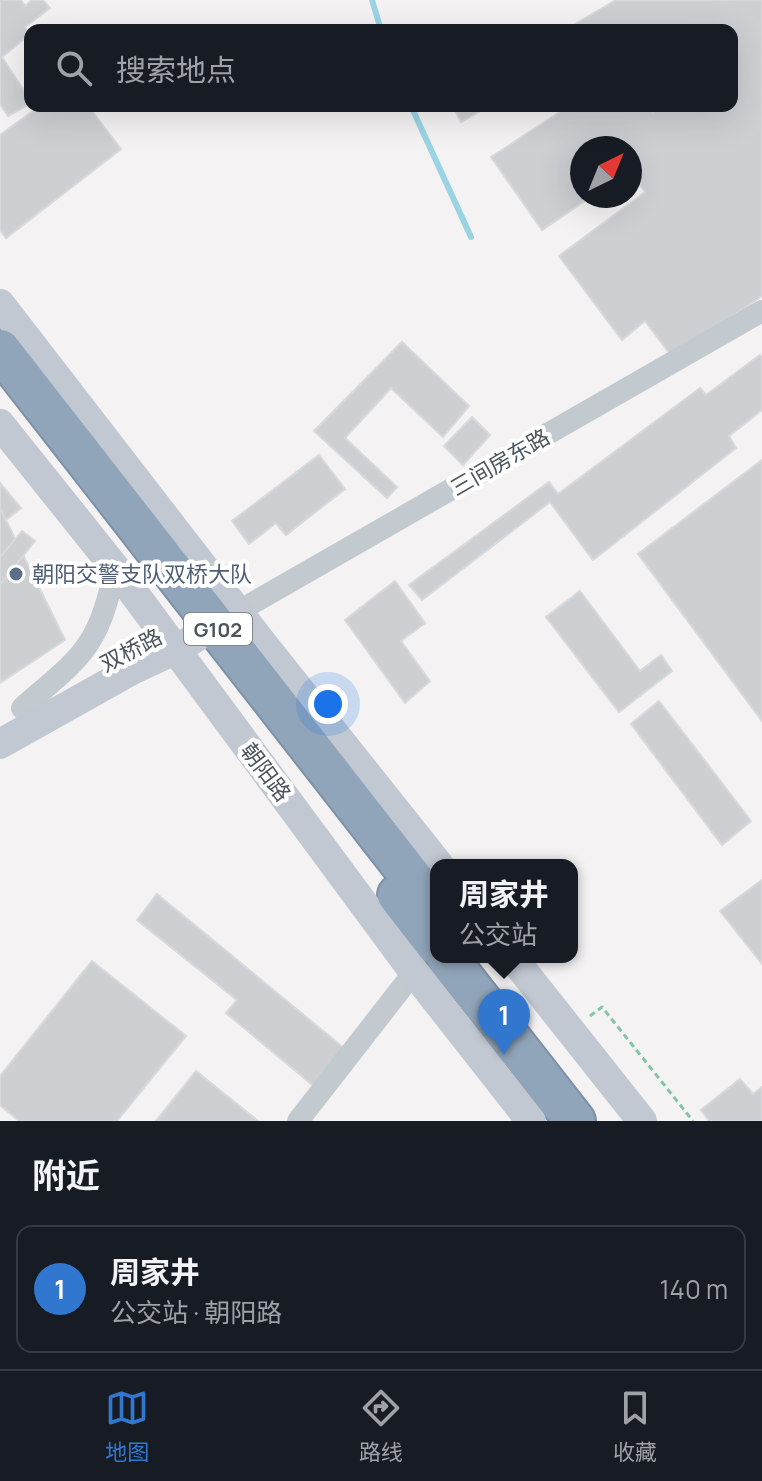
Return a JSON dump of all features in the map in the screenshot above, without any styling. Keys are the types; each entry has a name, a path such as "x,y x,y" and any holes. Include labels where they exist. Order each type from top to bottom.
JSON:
{"highway":[{"name":"朝阳路","path":"0,350 430,954"},
{"name":"朝阳路","path":"0,384 196,627 430,902"},
{"name":"朝阳路","path":"437,963 575,1121"},
{"path":"478,963 601,1121"}],"street":[{"name":"朝阳路","path":"0,304 196,627"},
{"name":"三间房东路","path":"196,627 762,311"},
{"name":"朝阳路","path":"0,424 116,569 196,627 433,859"},
{"path":"11,714 66,669 89,643 101,620 116,569"},
{"name":"双桥路","path":"11,714 196,627"},
{"name":"双桥路","path":"0,744 132,670 196,627"},
{"path":"298,1121 430,959"},
{"name":"朝阳路","path":"436,963 531,1121"},
{"path":"517,963 642,1121"}],"path":[{"path":"602,1007 693,1121"}],"building":[{"path":"0,0 21,0 25,6 32,0 43,0 50,8 29,24 24,24 24,39 2,57 24,91 24,107 8,116 0,104"},
{"path":"616,0 762,0 762,296 672,357 645,321 622,340 559,256 624,208 642,208 642,194 645,192 642,188 642,136 570,136 570,208 574,208 542,230 491,157 560,112 738,112 738,24 575,24"},
{"path":"32,112 93,112 121,149 6,238 0,230 0,135"},
{"path":"456,112 478,112 461,122"},
{"path":"402,342 469,406 443,437 391,388 345,438 397,487 387,498 314,431"},
{"path":"760,355 762,410 729,436 736,448 593,560 550,502 422,600 409,585 549,482 558,494 700,388 706,395"},
{"path":"472,417 490,435 463,465 444,446"},
{"path":"319,455 345,489 286,535 276,523 249,544 232,521"},
{"path":"762,460 762,721 638,554"},
{"path":"0,483 21,508 2,523 0,521"},
{"name":"朝阳交警支队双桥大队","path":"0,508 65,640 0,683"},
{"path":"22,531 35,541 0,585 0,557"},
{"path":"395,581 425,623 401,641 430,681 405,703 345,620"},
{"path":"580,591 640,671 661,655 672,671 619,712 546,617"},
{"path":"659,701 751,821 722,845 631,724"},
{"path":"762,880 762,964 720,911"},
{"path":"157,894 345,1049 316,1088 226,1013 237,1000 137,920"},
{"path":"92,961 186,1036 117,1121 19,1121 0,1105 0,1076"},
{"path":"196,1071 258,1121 156,1121"},
{"path":"740,1079 753,1094 762,1087 762,1121 709,1121 701,1110"}],"waterway":[{"path":"372,0 379,24"},
{"path":"414,112 471,237"}],"place":[{"name":"朝阳交警支队双桥大队","path":"16,574"},
{"name":"周家井","path":"504,1055"}]}
